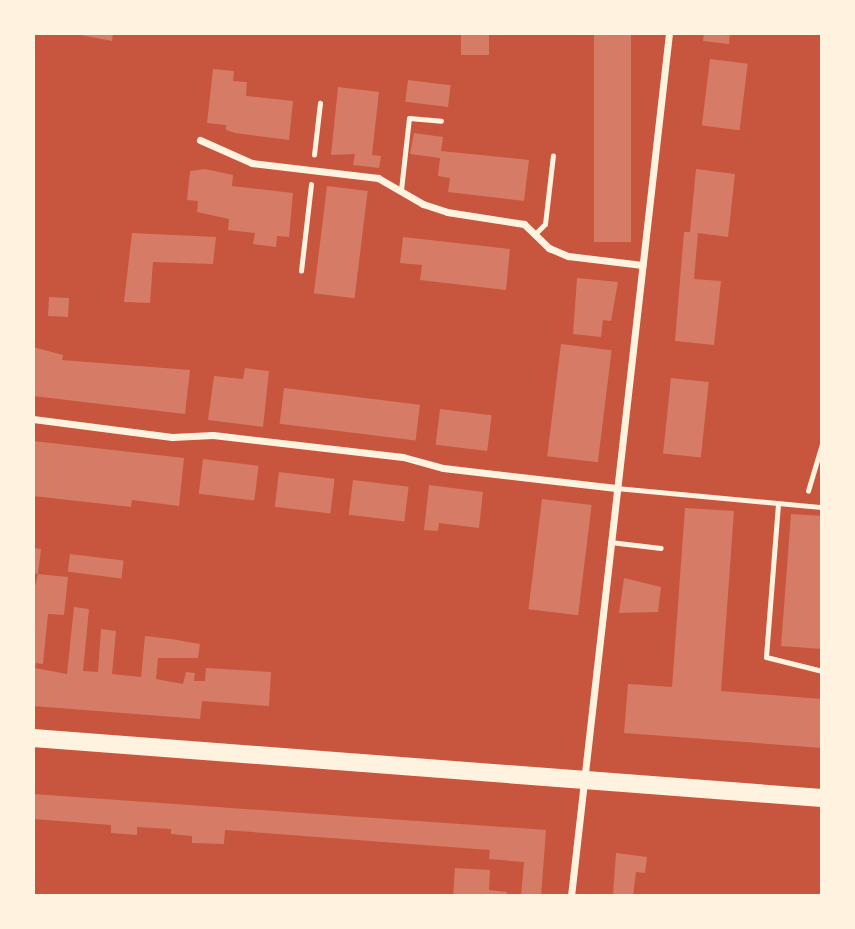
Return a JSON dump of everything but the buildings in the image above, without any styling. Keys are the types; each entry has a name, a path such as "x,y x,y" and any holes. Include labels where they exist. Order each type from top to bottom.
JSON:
{"main road":[{"path":"33,738 822,798"}],"street":[{"path":"571,896 582,779 669,33"},
{"path":"200,140 252,163 378,178 435,208 509,220 535,234 549,248 568,256 642,265"},
{"path":"33,419 173,437 213,436 403,457 443,468 616,488"}],"lane":[{"path":"401,190 409,118 441,121"},
{"path":"535,234 545,224 553,155"},
{"path":"616,488 822,507"},
{"path":"778,504 766,657 822,671"},
{"path":"610,542 661,548"}],"path":[{"path":"804,506 822,444"}]}
